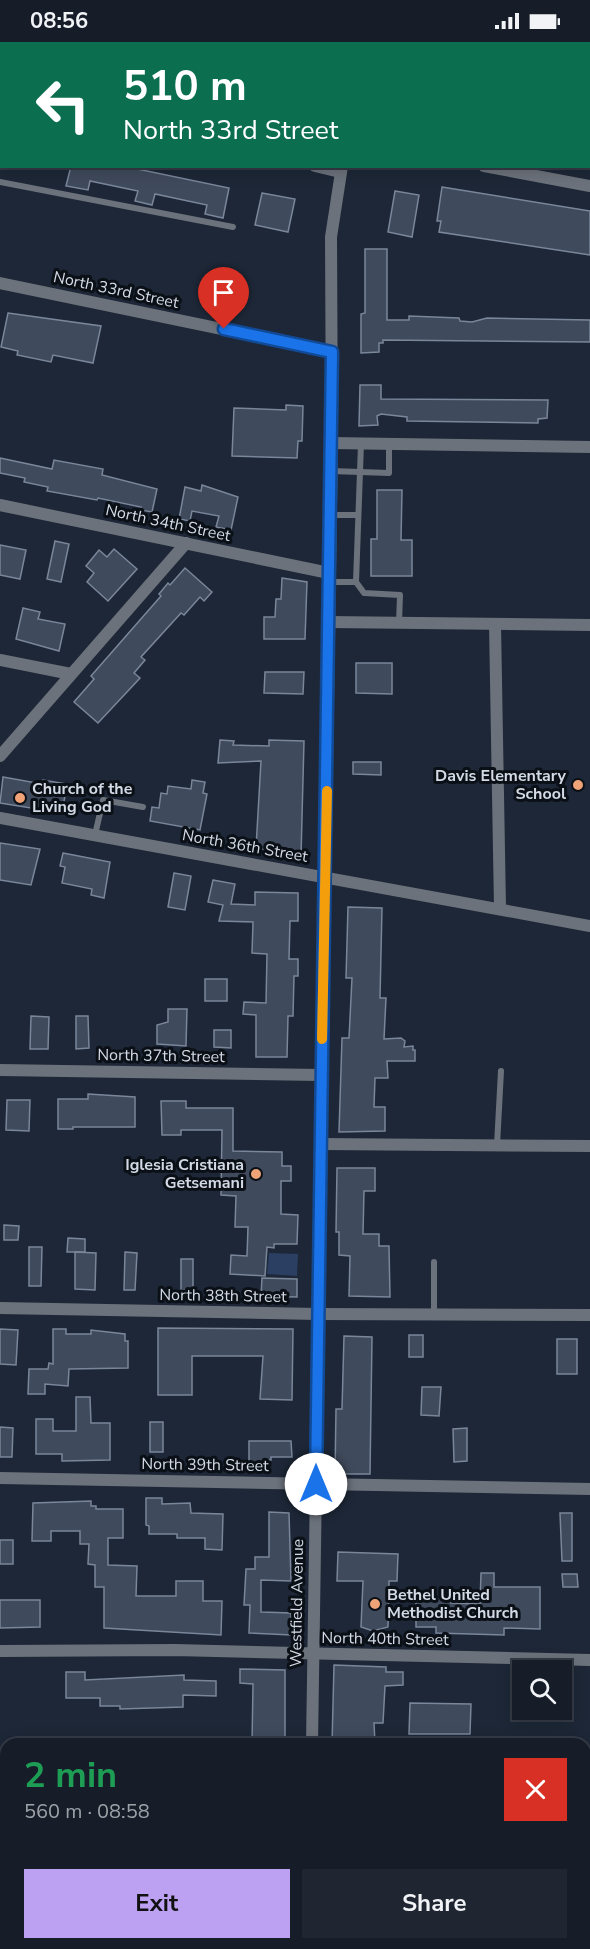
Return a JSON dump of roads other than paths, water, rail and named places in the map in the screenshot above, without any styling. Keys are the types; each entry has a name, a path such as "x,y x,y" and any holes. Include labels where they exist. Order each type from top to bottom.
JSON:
{"street":[{"path":"495,168 590,186"},
{"name":"Westfield Avenue","path":"312,1738 332,443 331,237 341,169"},
{"name":"North 33rd Street","path":"0,283 332,352"},
{"path":"332,443 590,447"},
{"name":"North 34th Street","path":"0,505 186,543 329,577"},
{"path":"0,756 186,543"},
{"path":"328,622 590,625"},
{"path":"495,624 500,908"},
{"path":"0,660 71,674"},
{"name":"North 36th Street","path":"0,818 590,926"},
{"name":"North 37th Street","path":"0,1070 321,1075"},
{"path":"321,1144 590,1146"},
{"name":"North 38th Street","path":"0,1308 318,1314 590,1315"},
{"name":"North 39th Street","path":"0,1478 590,1489"},
{"name":"North 40th Street","path":"0,1651 175,1650 590,1660"}],"lane":[{"path":"0,182 233,227"},
{"path":"361,443 356,582 364,593 399,595 399,623"},
{"path":"331,471 389,473 388,443"},
{"path":"330,515 358,515"},
{"path":"329,577 356,582"},
{"path":"94,835 103,800 143,807"},
{"path":"497,1146 501,1071"},
{"path":"434,1262 434,1315"}],"place":[{"name":"Davis Elementary School","path":"578,785"},
{"name":"Church of the Living God","path":"20,798"},
{"name":"Iglesia Cristiana Getsemani","path":"256,1174"},
{"name":"Bethel United Methodist Church","path":"375,1604"}]}
